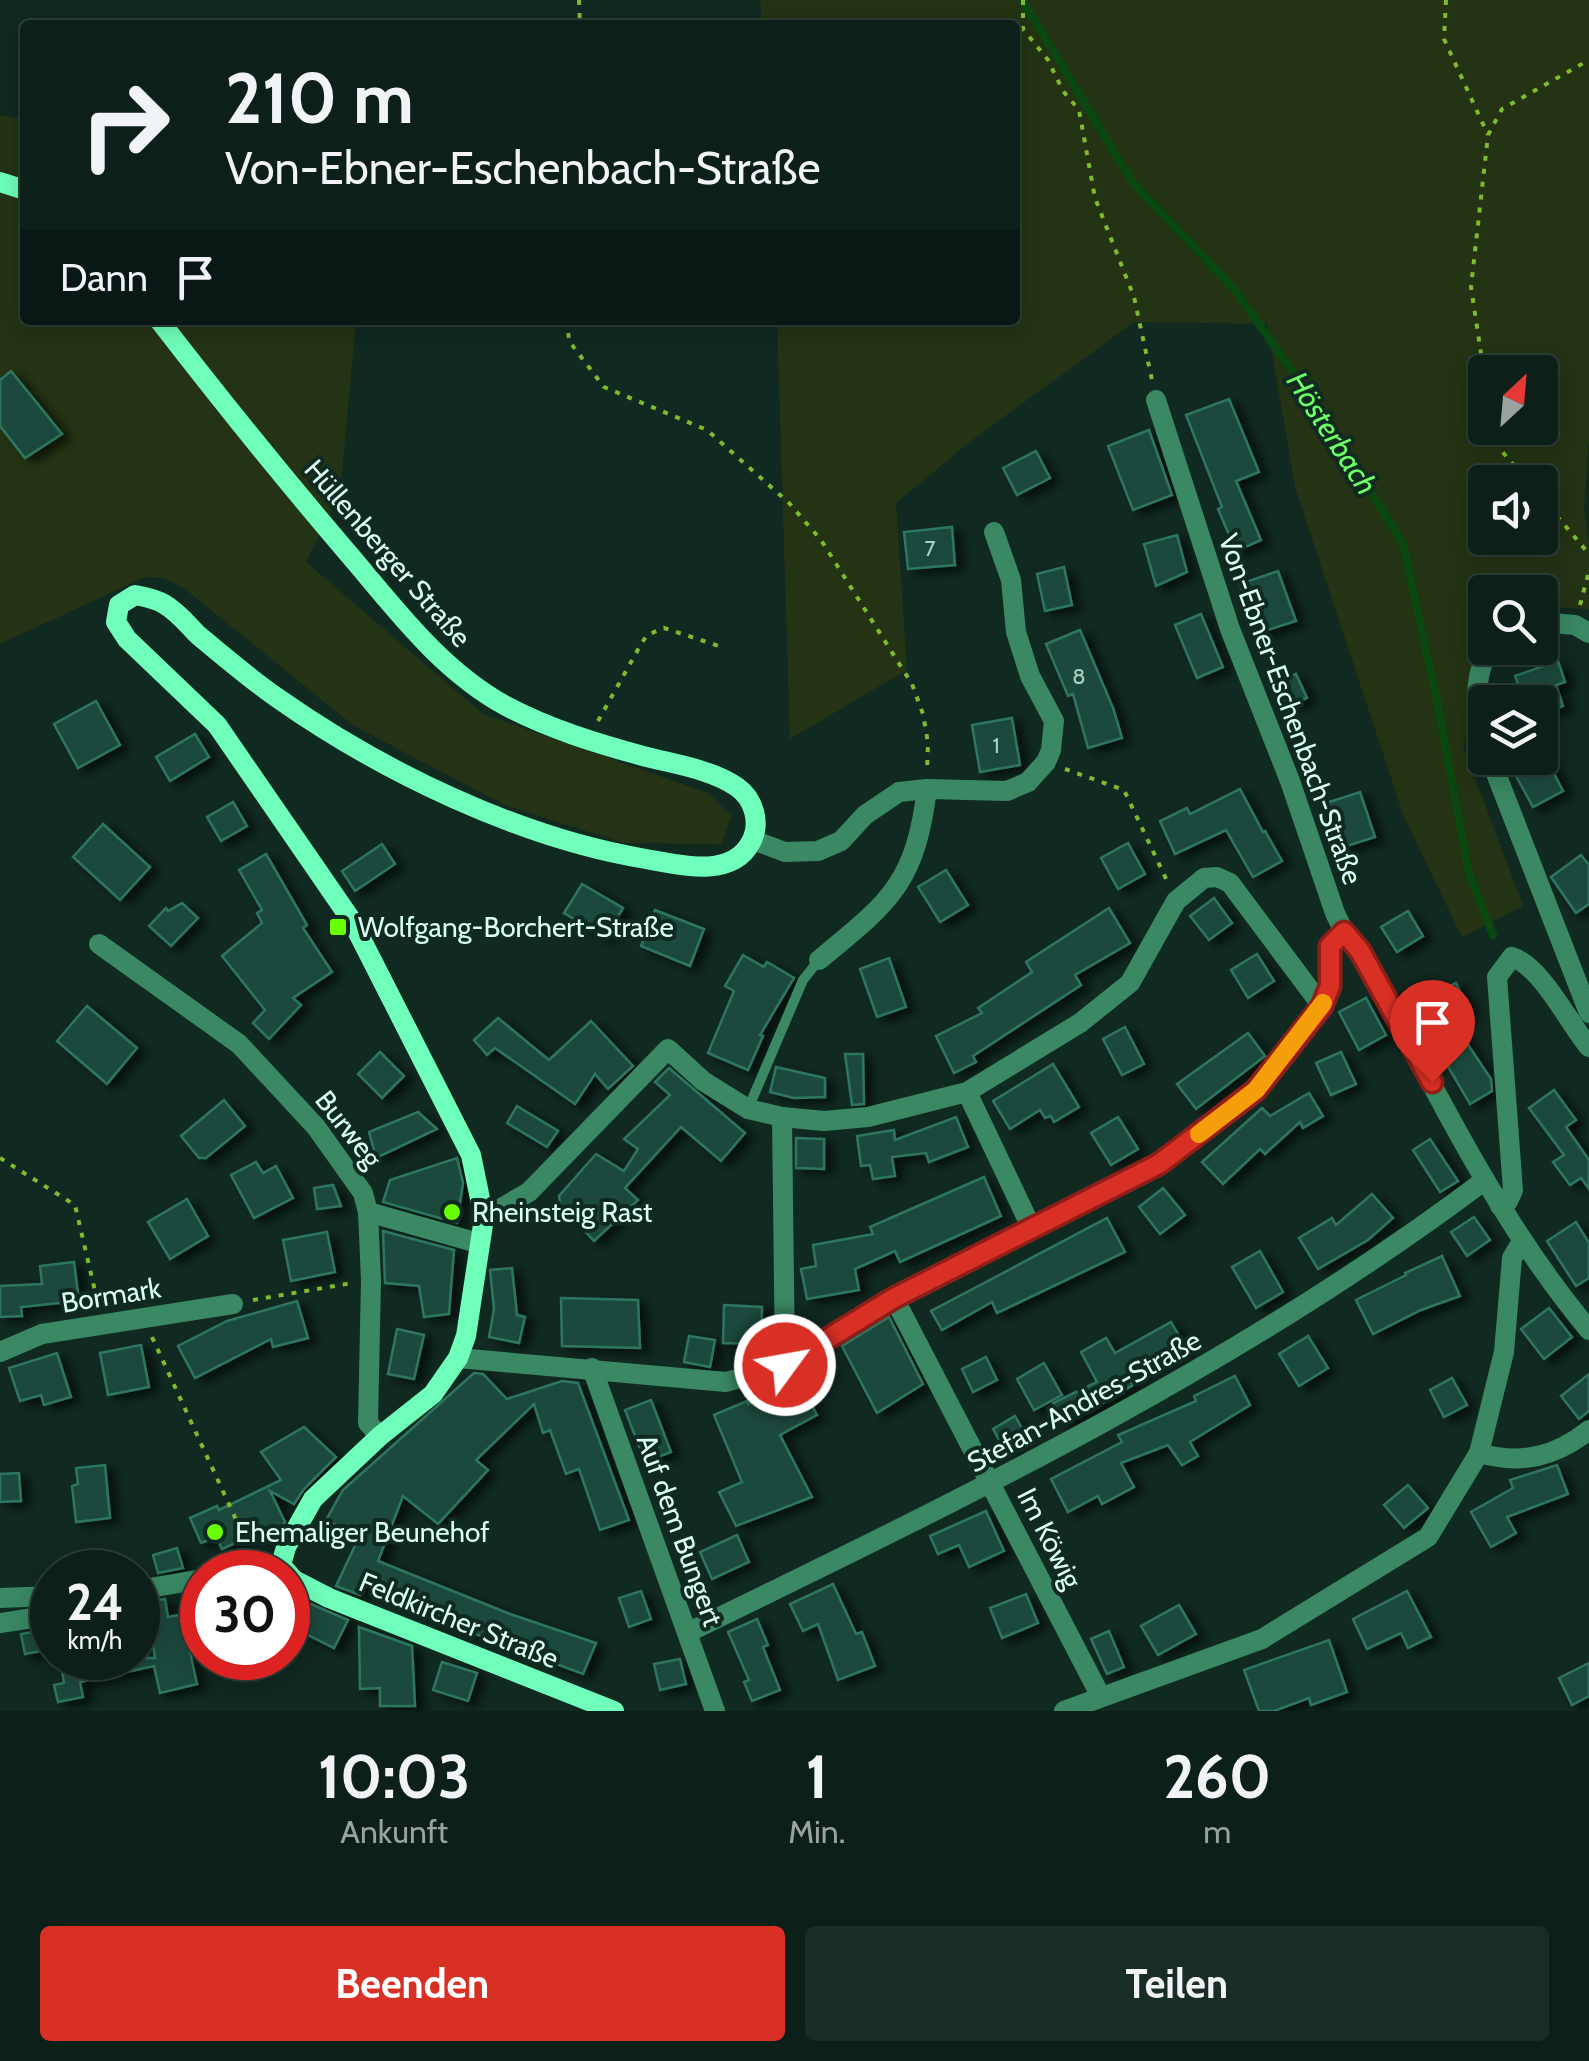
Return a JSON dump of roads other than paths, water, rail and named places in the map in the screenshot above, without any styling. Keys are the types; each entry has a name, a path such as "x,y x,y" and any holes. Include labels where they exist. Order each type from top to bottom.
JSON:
{"street":[{"name":"Hüllenberger Straße","path":"162,325 246,433 418,636 455,671 502,704 588,741 702,772 737,787 754,810 756,826 752,840"},
{"name":"Von-Ebner-Eschenbach-Straße","path":"1156,400 1230,629 1290,781 1334,913 1360,951 1522,1242 1589,1330"},
{"path":"286,1550 312,1500 380,1436 433,1394 458,1358 466,1336 484,1218 471,1155 352,921 216,725 127,639 116,622 118,604 135,595 160,601 242,672 293,708 392,767 504,817 642,859 696,867 718,866 735,860 752,840 785,852 818,851 841,842 882,802 899,792 1007,791 1028,782 1046,762 1052,750 1054,722 1030,676 1016,632 1010,580 994,532"},
{"path":"1497,775 1589,1013"},
{"path":"818,960 884,906 909,868 927,790"},
{"path":"484,1218 529,1192 668,1049 703,1082 748,1109 782,1118 824,1121 868,1116 968,1092 1080,1023 1130,983 1176,900 1204,878 1216,877 1230,883 1322,1006"},
{"path":"458,1358 726,1382 785,1365 894,1298 1159,1164 1256,1090 1322,1006 1330,986 1330,946 1344,932"},
{"name":"Burweg","path":"99,944 239,1044 316,1127 363,1193 368,1212 372,1280 368,1423 380,1436"},
{"path":"1500,1206 1513,1190 1503,1027 1497,990 1498,977 1512,957 1524,961 1537,976 1589,1047"},
{"path":"968,1092 1032,1228"},
{"path":"782,1118 785,1365"},
{"name":"Stefan-Andres-Straße","path":"688,1632 992,1484 1202,1369 1427,1224 1485,1180"},
{"path":"368,1212 478,1243"},
{"path":"1064,1711 1262,1639 1428,1538 1479,1453 1504,1352 1512,1258 1522,1242"},
{"name":"Im Köwig","path":"894,1298 1101,1697"},
{"name":"Bormark","path":"0,1352 42,1334 234,1304"},
{"name":"Auf dem Bungert","path":"592,1368 715,1711"},
{"path":"1479,1453 1528,1460 1566,1449 1589,1430"},
{"name":"Feldkircher Straße","path":"310,1588 614,1711"},
{"path":"0,1598 30,1597"},
{"path":"0,1623 30,1619"}],"lane":[{"path":"748,1109 803,980 818,960"}],"waterway":[{"name":"Hösterbach","path":"1022,0 1133,183 1234,289 1325,418 1403,544 1469,874 1493,935"}],"place":[{"name":"Wolfgang-Borchert-Straße","path":"338,927"},
{"name":"Rheinsteig Rast","path":"452,1212"},
{"name":"Ehemaliger Beunehof","path":"215,1532"}]}
